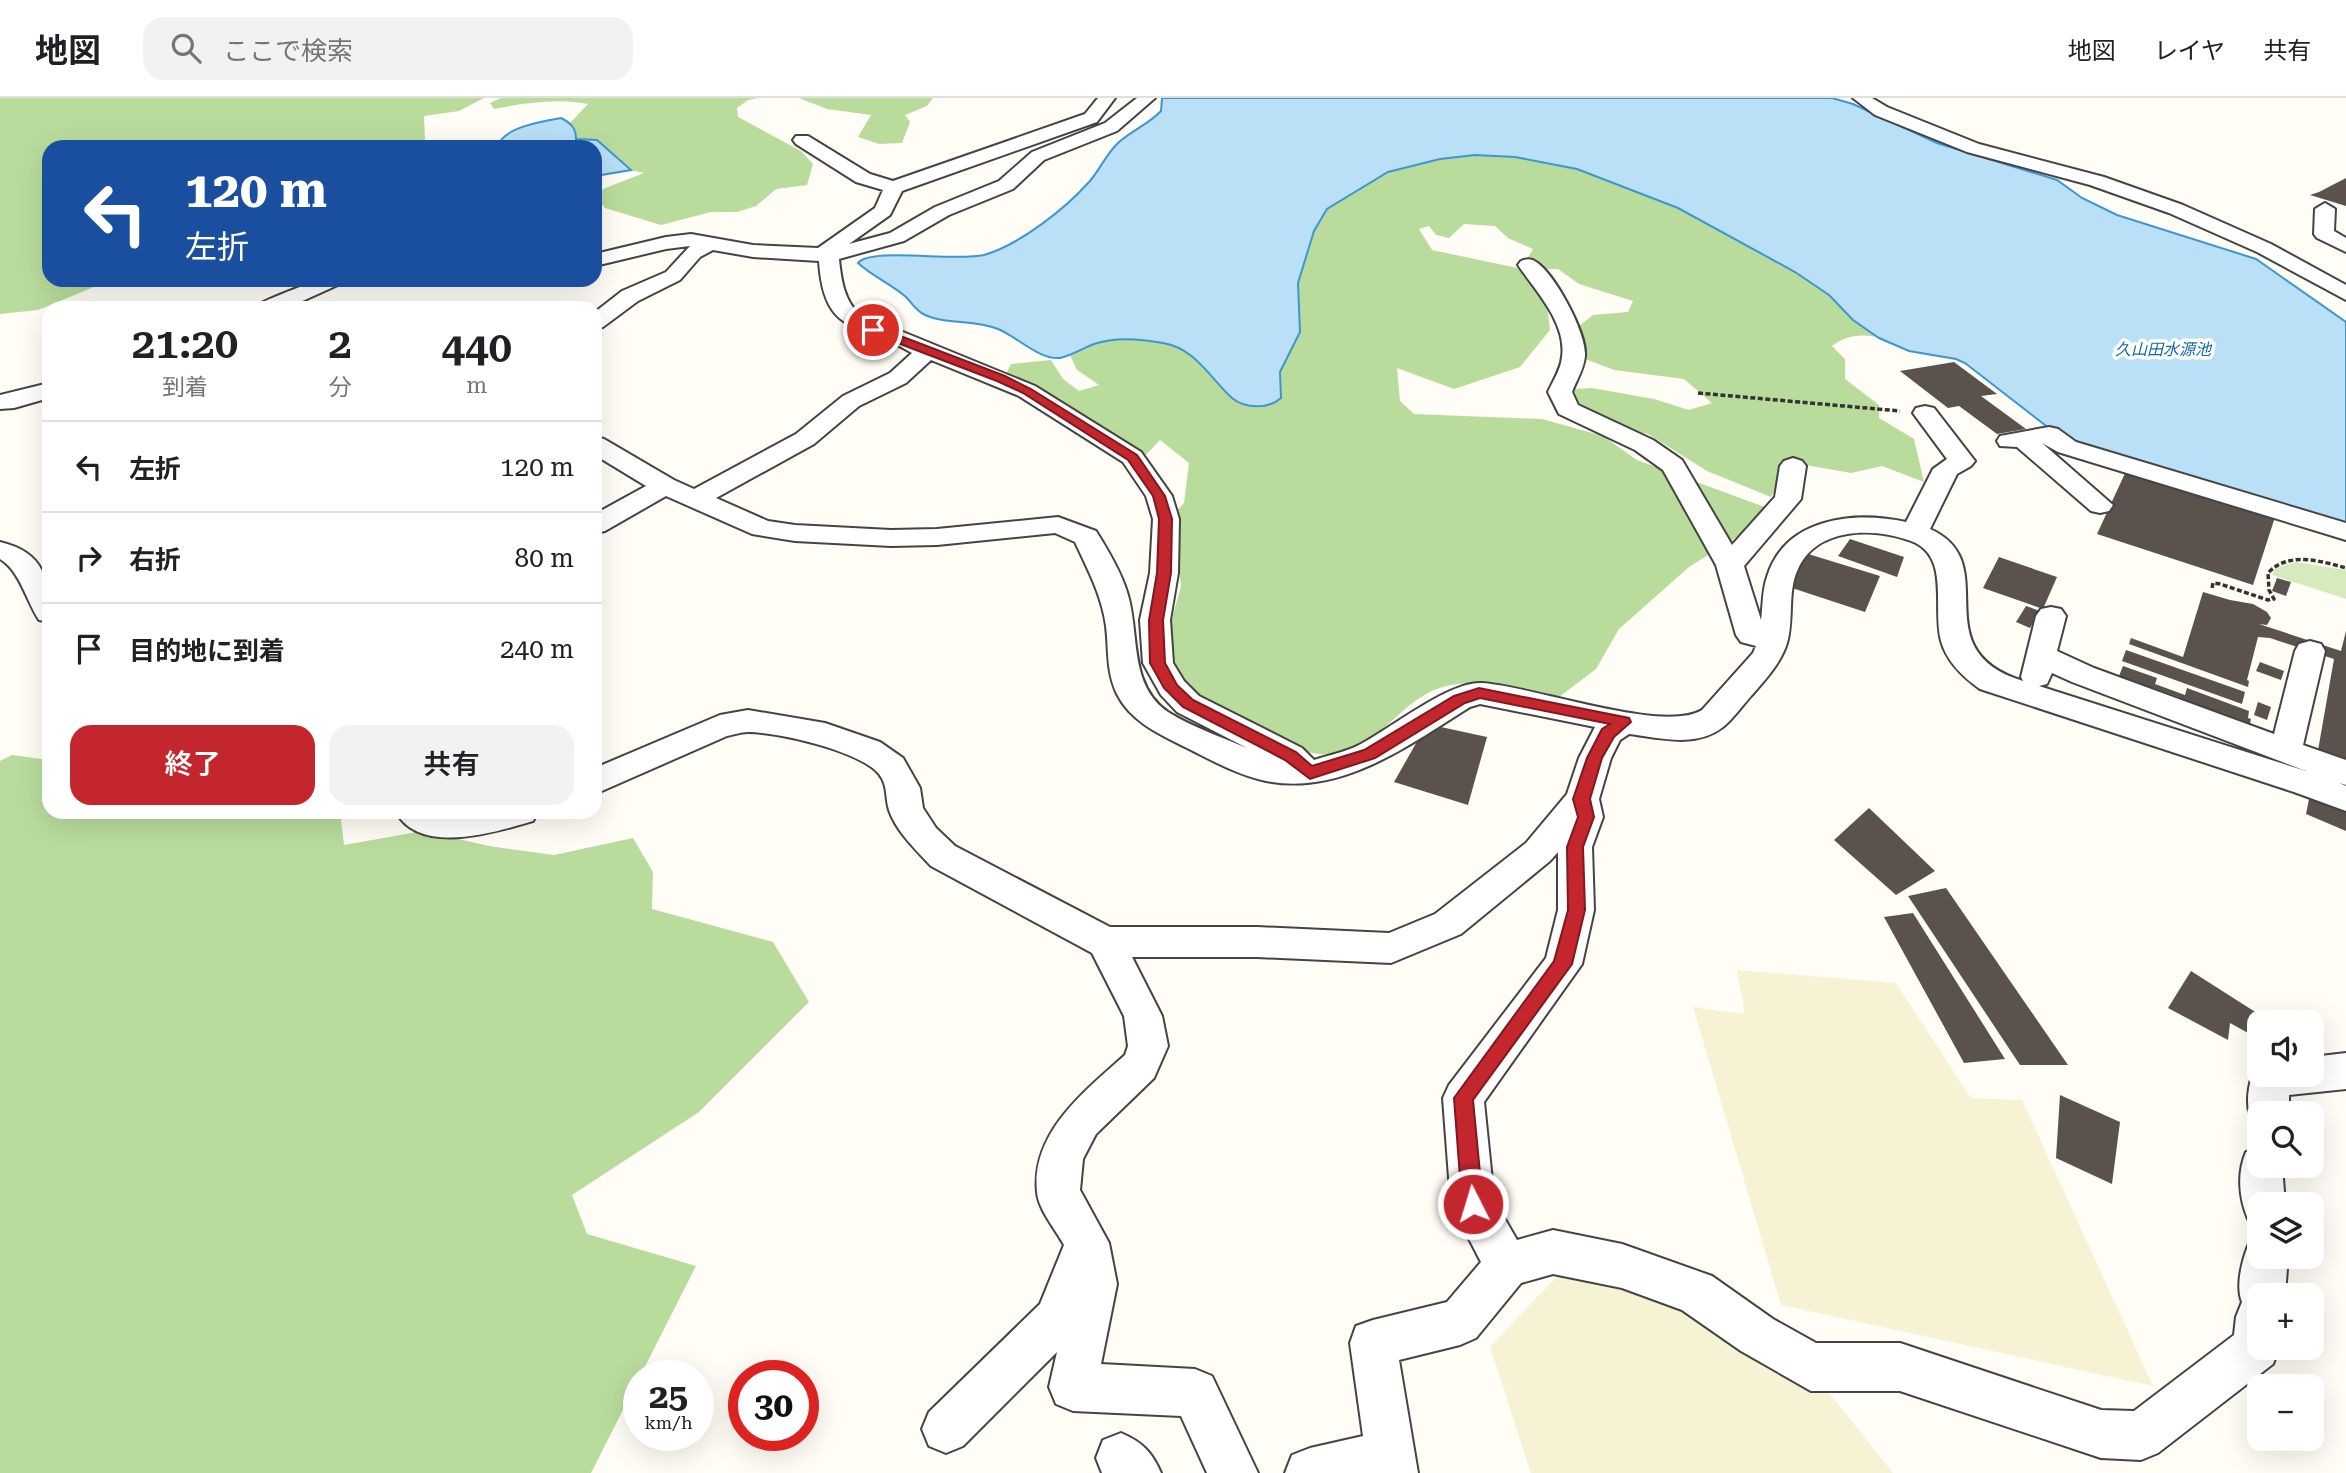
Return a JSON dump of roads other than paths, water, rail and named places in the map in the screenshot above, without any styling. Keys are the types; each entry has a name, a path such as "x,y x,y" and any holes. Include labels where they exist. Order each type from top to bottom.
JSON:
{"street":[{"path":"803,140 863,178 894,187 1091,118 1107,98"},
{"path":"602,258 666,243 691,240 753,251 830,255 897,237 942,211 1006,185 1038,156 1111,127 1147,98"},
{"path":"1861,98 1881,111 1973,148 2079,176 2093,189 2142,214 2252,243 2346,294"},
{"path":"894,187 883,211 828,249 830,275 841,308 851,319 1027,391 1132,457 1159,496 1166,519 1164,573 1156,620 1158,663 1172,688 1188,704 1290,756 1310,773"},
{"path":"2325,209 2324,234 2346,246"},
{"path":"602,317 629,296 673,276 693,253 709,244"},
{"path":"1528,265 1542,279 1572,339 1574,357 1560,392 1568,409 1644,445 1673,466 1730,565 1751,635 1773,639"},
{"path":"287,301 319,287"},
{"path":"695,499 805,439 851,401 898,378 924,354 920,348"},
{"path":"7,402 42,392"},
{"path":"7,402 42,411"},
{"path":"1914,533 1946,469 1962,460 1925,413"},
{"path":"2100,505 2015,440 2049,434 2067,447 2346,532"},
{"path":"602,448 665,486 762,528 795,533 891,538 937,537 1058,525 1086,537 1114,595 1121,628 1122,665 1132,693 1156,719 1209,746 1266,769 1310,773 1369,754 1459,699 1479,693 1624,722 1679,729 1704,725 1768,654 1773,639 1782,571 1791,556 1824,530 1850,523 1886,525 1914,533 1931,540 1945,554 1960,656 1991,682 2306,783 2346,799"},
{"path":"1730,565 1788,499 1793,466"},
{"path":"602,521 665,486"},
{"path":"0,550 15,553 30,571 36,594 42,603"},
{"path":"2037,697 2035,681 2051,617"},
{"path":"2286,748 2310,651"},
{"path":"2042,656 2083,675 2286,748 2346,773"},
{"path":"602,779 720,726 748,721 825,734 869,750 891,766 902,788 906,810 924,837 943,856 1105,942 1257,942 1391,948 1448,925 1538,852 1581,799 1595,758 1608,733 1624,722"},
{"path":"1507,1265 1473,1204 1463,1098 1563,964 1576,910 1575,847 1586,817 1581,799"},
{"path":"424,819 449,826 485,819"},
{"path":"1105,942 1119,975 1143,1016 1148,1046 1140,1066 1081,1121 1062,1157 1058,1193 1087,1243 1094,1284 1073,1387 1195,1392 1233,1473"},
{"path":"2269,1101 2270,1079 2346,1072"},
{"path":"946,1429 1056,1320 1087,1243"},
{"path":"1310,1473 1392,1463 1373,1343 1460,1322 1507,1265 1553,1252 1622,1266 1696,1292 1757,1335 1811,1367 1900,1367 2101,1434 2141,1436 2247,1355"}],"water":[{"name":"久山田水源池","path":"1162,98 1832,98 1853,104 1937,143 2057,180 2082,198 2117,215 2256,259 2346,322 2346,524 2063,439 1965,363 1909,351 1879,338 1853,320 1829,295 1795,272 1678,208 1577,169 1515,157 1475,155 1440,159 1388,172 1327,209 1314,231 1298,283 1300,332 1280,372 1281,398 1264,406 1237,402 1193,357 1163,343 1110,340 1064,357 1052,358 1036,352 998,329 933,318 919,311 900,292 858,263 866,258 896,255 971,257 984,255 1012,243 1041,225 1079,192 1118,143 1161,111"},
{"path":"561,118 572,126 576,139 597,140 501,140 513,131"},
{"path":"602,144 631,170 602,175"}]}
